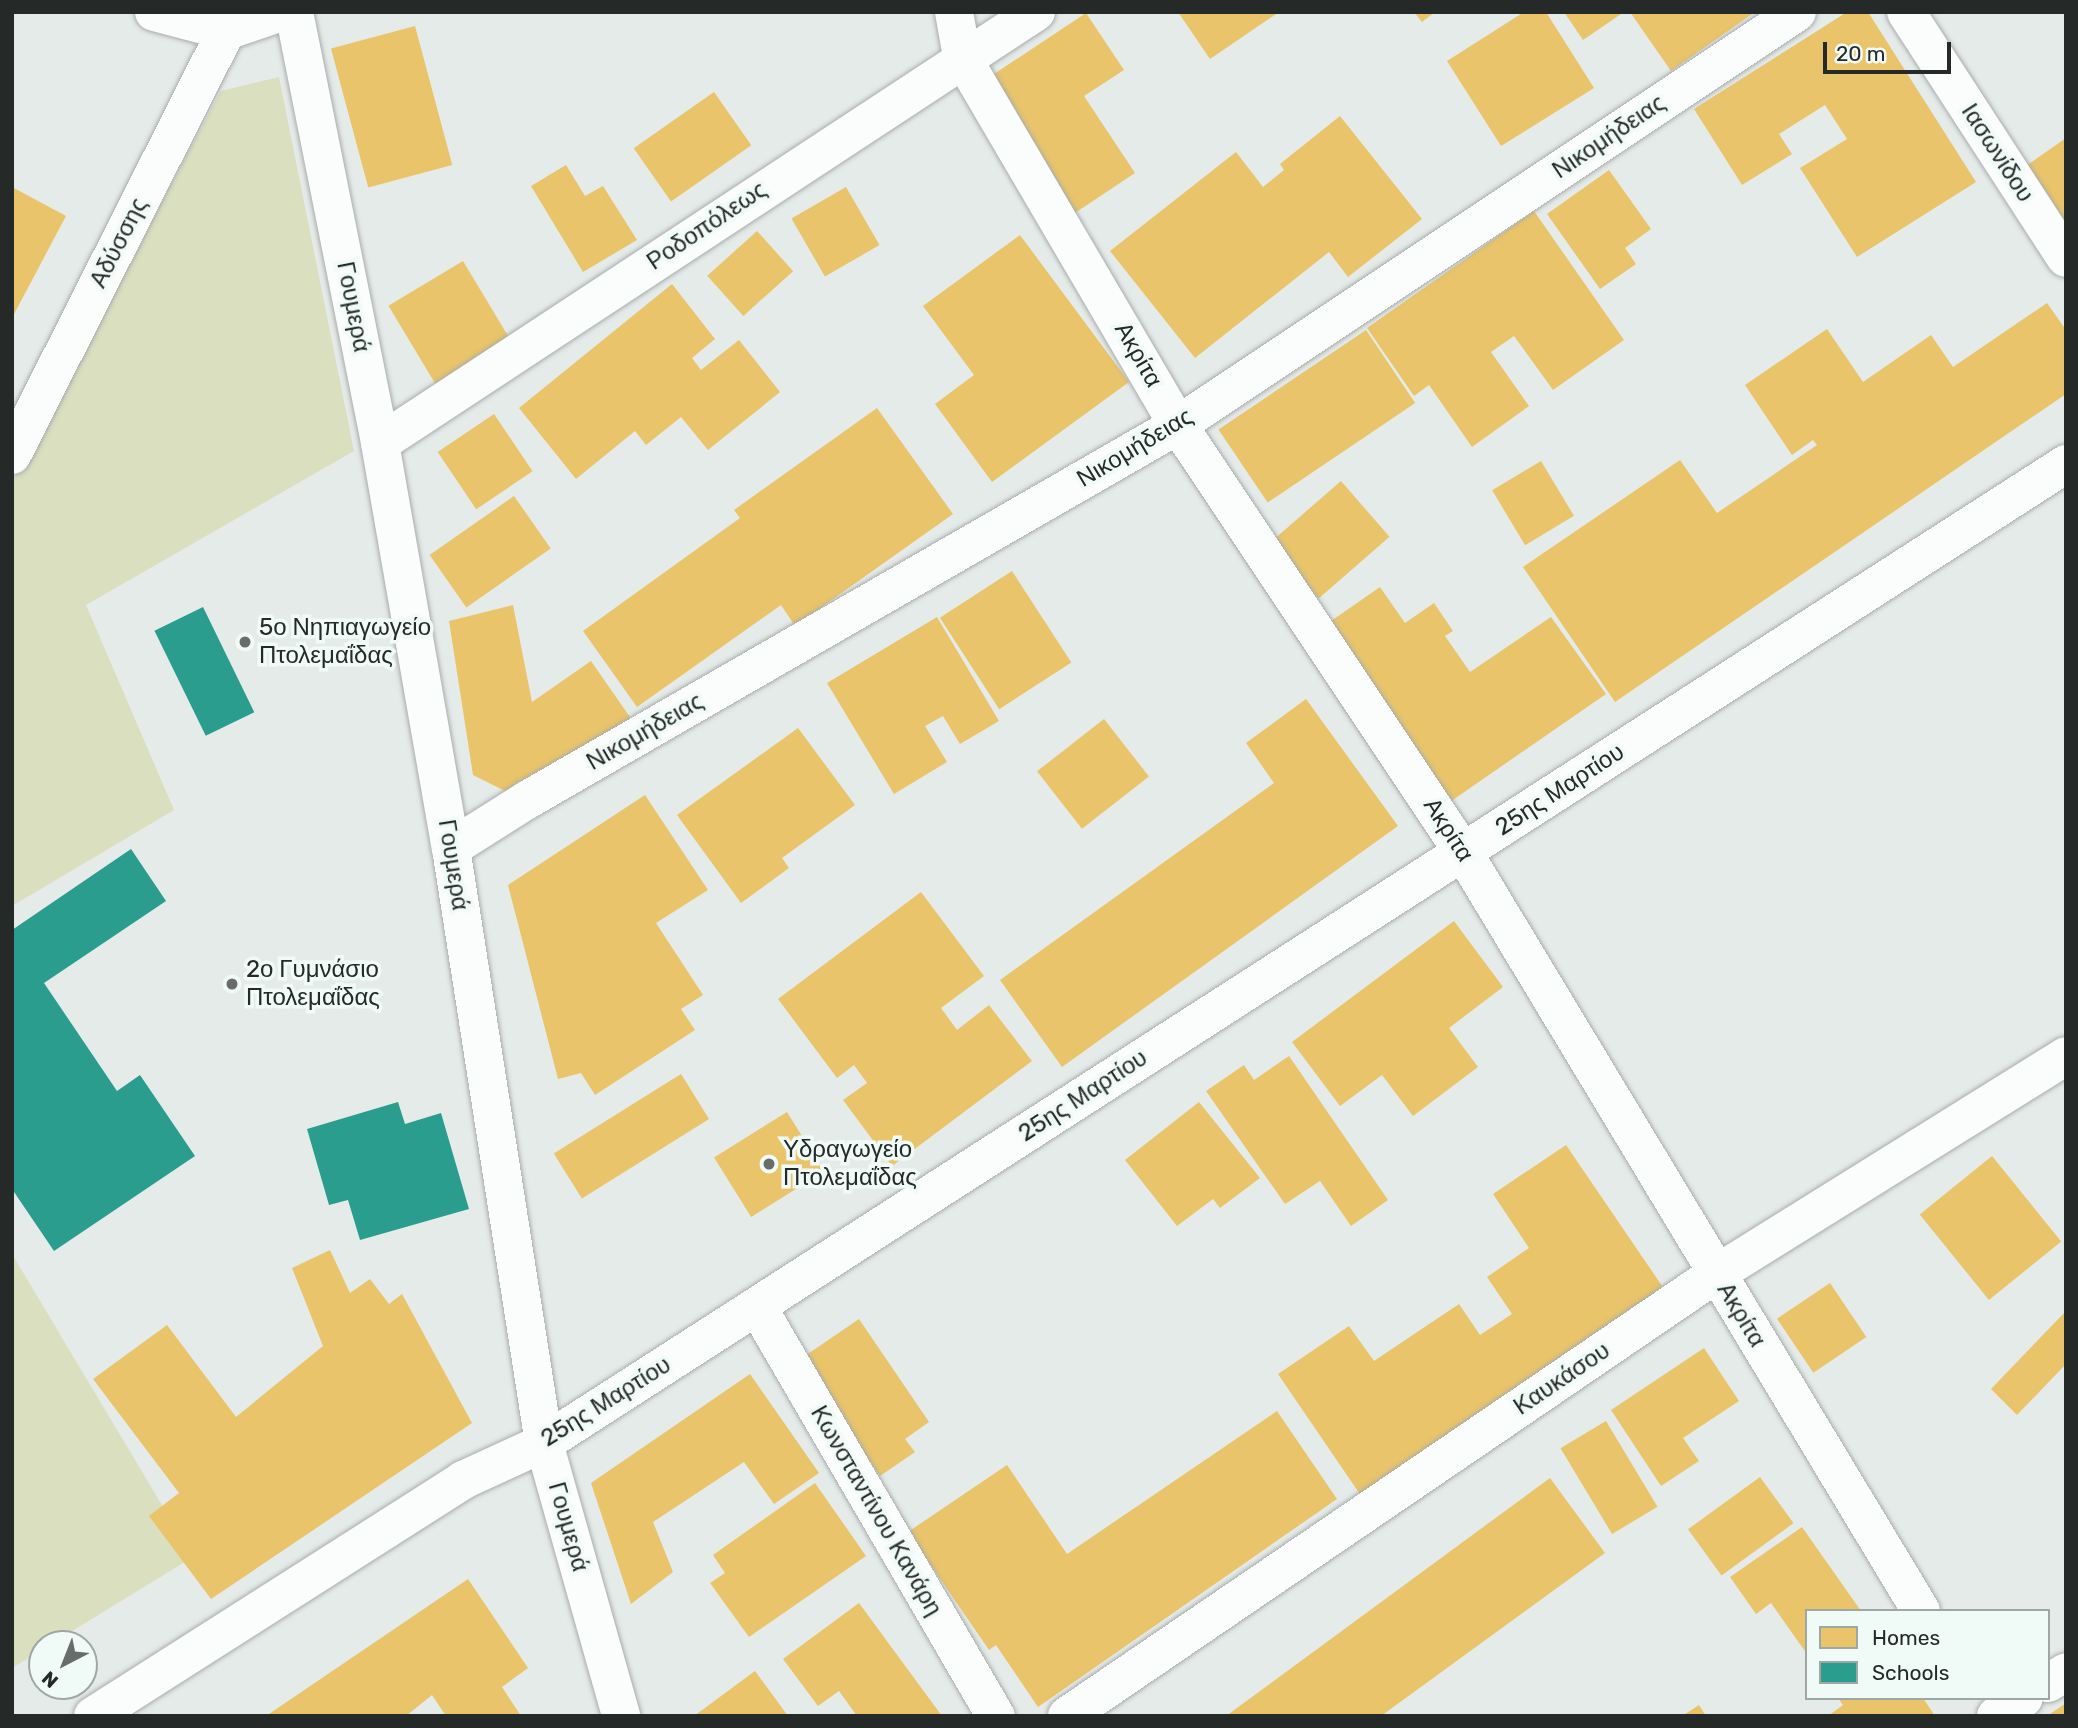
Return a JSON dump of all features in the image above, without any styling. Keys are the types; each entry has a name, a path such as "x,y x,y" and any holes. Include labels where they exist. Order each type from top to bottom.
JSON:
{"street":[{"path":"154,12 226,31 282,12"},
{"name":"Γουμερά","path":"294,12 380,443 451,848 544,1443 621,1716"},
{"path":"954,12 962,57"},
{"name":"Ροδοπόλεως","path":"380,443 962,57 1036,12"},
{"name":"Νικομήδειας","path":"451,848 527,800 1178,425 1797,12"},
{"name":"Ιασωνίδου","path":"1906,12 2066,258"},
{"name":"Αδύσσης","path":"12,455 226,31"},
{"name":"Ακρίτα","path":"962,57 1178,425 1463,852 1920,1609"},
{"name":"25ης Μαρτίου","path":"93,1716 464,1480 544,1443 2066,464"},
{"name":"Καυκάσου","path":"1067,1716 1716,1274 2066,1056"},
{"name":"Κωνσταντίνου Κανάρη","path":"757,1306 996,1716"},
{"path":"2050,1682 2066,1672"},
{"path":"1976,1700 1985,1716"},
{"path":"1996,1716 2021,1700"}],"green space":[{"path":"279,77 354,451 86,605 174,810 12,906 12,482 221,91"},
{"path":"12,1254 193,1557 74,1630 28,1630 28,1658 12,1668"}],"building: Homes":[{"path":"1178,12 1279,12 1210,59"},
{"path":"1414,12 1435,12 1422,22"},
{"path":"1524,12 1546,12 1594,88 1501,146 1447,61"},
{"path":"1564,12 1624,12 1583,40"},
{"path":"1630,12 1755,12 1671,71"},
{"path":"1847,12 1868,12 1976,182 1857,257 1800,168 1847,139 1825,105 1779,134 1792,154 1742,185 1694,109"},
{"path":"1086,13 1124,70 1084,96 1135,173 1075,213 985,80"},
{"path":"415,26 452,165 368,188 331,49"},
{"path":"714,92 751,145 671,201 634,148"},
{"path":"1340,116 1422,219 1348,277 1329,252 1195,358 1110,251 1236,152 1263,187 1284,170 1280,164"},
{"path":"2066,138 2066,243 2016,173"},
{"path":"566,165 585,196 603,186 637,240 583,272 531,186"},
{"path":"1609,170 1651,229 1625,248 1636,264 1600,289 1547,214"},
{"path":"12,187 66,216 12,318"},
{"path":"846,187 880,245 825,277 791,218"},
{"path":"1534,211 1624,340 1553,390 1514,336 1491,352 1529,406 1472,447 1429,385 1414,396 1367,328"},
{"path":"757,231 793,271 743,316 707,276"},
{"path":"1020,235 1129,382 992,482 935,404 974,375 923,306"},
{"path":"463,261 511,341 436,386 388,306"},
{"path":"672,284 715,339 692,358 701,370 739,340 780,392 708,450 681,417 646,445 635,431 576,479 519,408"},
{"path":"2047,303 2066,330 2066,394 1615,702 1523,567 1680,460 1717,513 1817,445 1813,440 1792,455 1745,385 1827,329 1863,382 1931,335 1953,367"},
{"path":"1366,330 1415,403 1268,502 1218,430"},
{"path":"877,408 953,514 795,626 781,605 637,707 583,631 740,518 734,510"},
{"path":"494,414 533,471 476,509 438,452"},
{"path":"1541,461 1574,516 1525,545 1492,490"},
{"path":"1341,481 1390,537 1319,599 1270,543"},
{"path":"514,496 551,548 466,608 430,555"},
{"path":"1012,571 1071,662 999,709 940,618"},
{"path":"1380,587 1405,623 1434,603 1453,631 1445,636 1470,672 1551,617 1606,694 1444,806 1321,628"},
{"path":"513,605 532,702 591,661 632,720 519,798 473,775 449,621"},
{"path":"937,617 999,721 960,744 943,716 925,726 947,762 894,794 827,683"},
{"path":"1306,699 1398,826 1062,1067 1000,980 1274,783 1246,743"},
{"path":"1104,719 1149,777 1082,829 1037,771"},
{"path":"798,728 855,805 782,858 789,868 741,903 677,815"},
{"path":"645,795 708,890 656,923 703,995 681,1009 695,1030 595,1095 581,1073 558,1079 508,885"},
{"path":"921,892 984,976 941,1008 957,1030 989,1005 1032,1061 892,1166 843,1100 867,1083 854,1065 837,1078 778,999"},
{"path":"1454,921 1503,987 1449,1028 1478,1067 1413,1116 1382,1075 1340,1106 1292,1042"},
{"path":"1289,1056 1388,1200 1351,1226 1320,1181 1285,1204 1206,1091 1244,1065 1254,1080"},
{"path":"681,1074 709,1119 582,1198 554,1153"},
{"path":"1199,1102 1260,1178 1220,1208 1213,1199 1177,1226 1125,1160"},
{"name":"Υδραγωγείο Πτολεμαΐδας","path":"787,1112 824,1171 751,1217 714,1158"},
{"path":"1566,1145 1673,1302 1368,1506 1278,1374 1349,1326 1374,1361 1459,1304 1480,1335 1512,1314 1487,1277 1529,1248 1493,1194"},
{"path":"1992,1156 2061,1241 1989,1300 1920,1215"},
{"path":"330,1250 350,1293 370,1279 389,1304 402,1294 472,1423 211,1599 149,1516 179,1493 93,1379 167,1325 236,1417 323,1346 292,1268"},
{"path":"1830,1283 1866,1337 1813,1373 1777,1319"},
{"path":"2066,1311 2066,1364 2017,1415 1991,1389"},
{"path":"859,1319 929,1422 905,1439 915,1452 880,1476 799,1360"},
{"path":"1704,1348 1739,1401 1683,1438 1699,1461 1661,1486 1611,1410"},
{"path":"750,1374 819,1473 774,1504 744,1462 653,1522 673,1572 631,1604 591,1483"},
{"path":"1277,1411 1337,1499 1038,1707 996,1645 989,1650 908,1532 1007,1465 1067,1554"},
{"path":"1606,1421 1658,1507 1612,1534 1561,1448"},
{"path":"1760,1477 1794,1523 1722,1575 1688,1529"},
{"path":"1550,1478 1605,1553 1381,1716 1226,1716"},
{"path":"815,1483 866,1556 749,1637 710,1583 725,1573 713,1555"},
{"path":"1802,1527 1860,1609 1805,1609 1805,1651 1771,1603 1756,1614 1730,1577"},
{"path":"468,1579 528,1668 502,1687 521,1716 446,1716 432,1695 406,1716 266,1716"},
{"path":"859,1603 942,1716 857,1716 839,1691 818,1706 783,1659"},
{"path":"755,1671 788,1716 694,1716"},
{"path":"1839,1700 1924,1700 1935,1716 1828,1716 1843,1705"},
{"path":"2066,1703 2066,1716 2047,1716"},
{"path":"1699,1705 1706,1716 1682,1716"}],"building: Schools":[{"path":"203,607 254,712 206,736 154,631"},
{"path":"131,849 166,901 44,983 117,1091 140,1075 195,1156 54,1251 12,1189 12,930"},
{"path":"398,1102 405,1124 441,1113 469,1209 360,1240 348,1200 329,1205 307,1129"}],"place":[{"name":"5ο Νηπιαγωγείο Πτολεμαΐδας","path":"245,642"},
{"name":"2ο Γυμνάσιο Πτολεμαΐδας","path":"232,984"},
{"name":"Υδραγωγείο Πτολεμαΐδας","path":"769,1164"}]}
